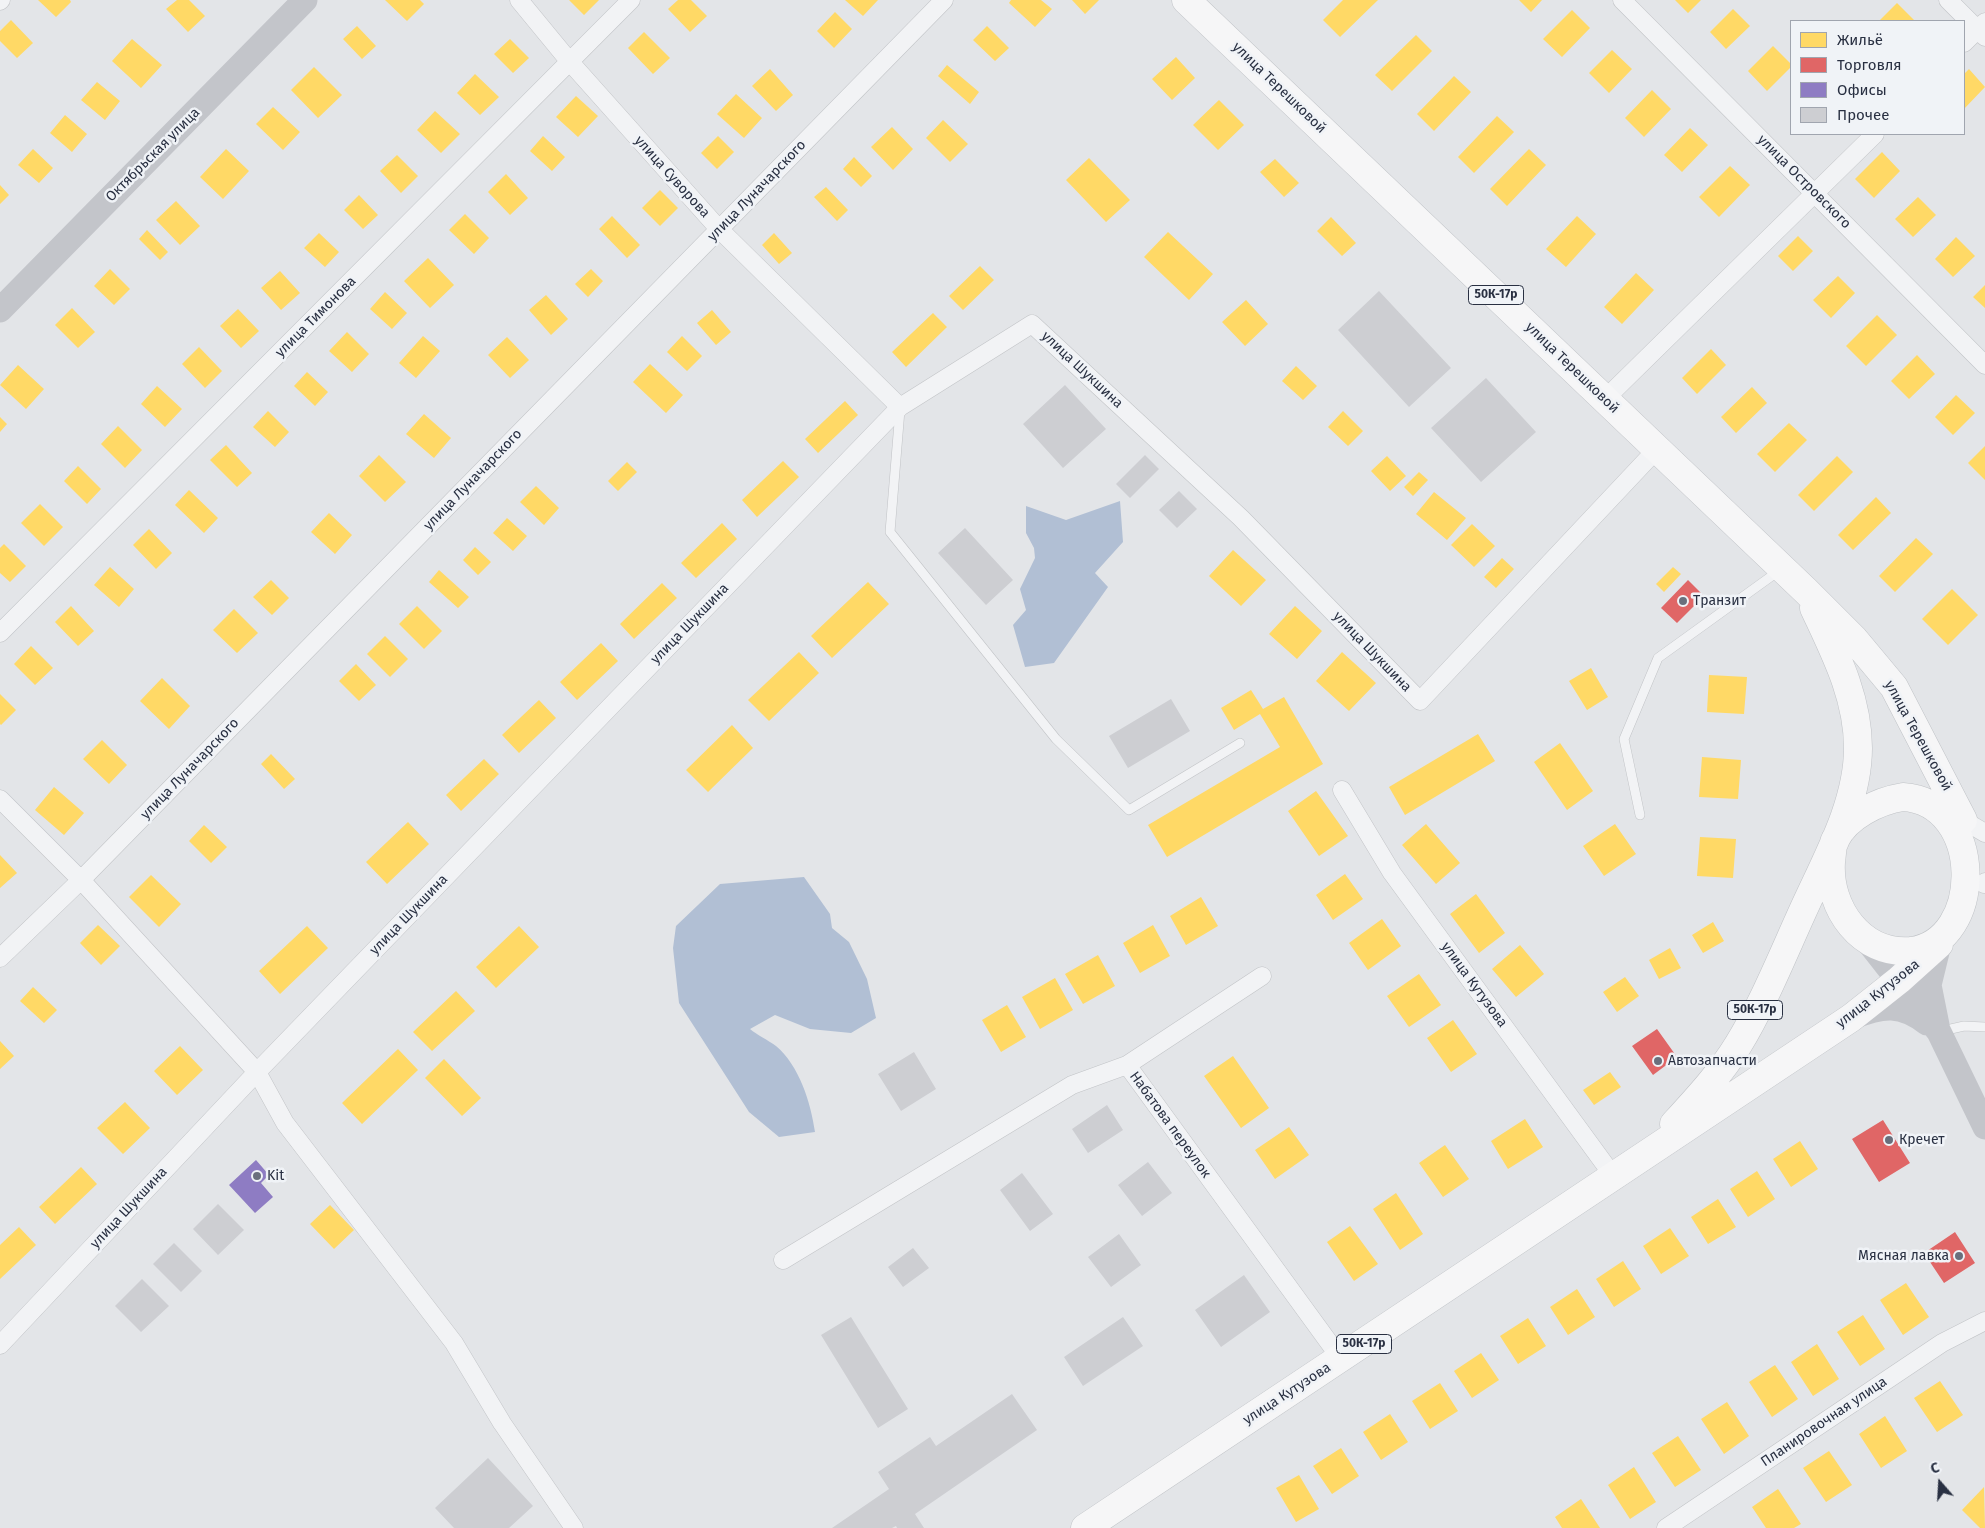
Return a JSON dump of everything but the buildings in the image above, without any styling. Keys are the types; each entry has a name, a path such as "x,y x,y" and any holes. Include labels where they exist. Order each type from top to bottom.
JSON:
{"main road":[{"name":"улица Терешковой","path":"1186,0 1782,568 1854,639 1894,687 1974,827"},
{"name":"улица Терешковой","path":"1806,591 1847,681 1857,725 1858,750 1854,774 1848,802 1834,840"},
{"name":"50К-17р","path":"1903,797 1936,802 1974,827 1984,861 1985,884 1976,909 1969,920 1960,930 1939,944 1910,951 1894,950 1866,939 1852,927 1841,913 1833,896 1830,877 1834,840 1858,815 1871,806 1887,799 1903,797"},
{"name":"улица Кутузова","path":"1641,1157 1691,1106 1738,1045 1783,954 1834,840"},
{"name":"улица Кутузова","path":"1085,1528 1851,1018 1899,980 1939,944"}],"street":[{"name":"Октябрьская улица","path":"0,310 306,0"},
{"name":"улица Суворова","path":"519,0 570,62 719,229 900,407"},
{"name":"улица Тимонова","path":"0,633 631,0"},
{"name":"улица Луначарского","path":"0,958 81,880 944,0"},
{"name":"улица Островского","path":"1622,0 1985,365"},
{"path":"1948,0 1982,29 1965,42"},
{"path":"1605,399 1874,135"},
{"name":"улица Шукшина","path":"0,1345 257,1072 900,407 1032,324 1241,518 1420,701 1657,449"},
{"name":"улица Кутузова","path":"1342,790 1392,872 1614,1177"},
{"path":"0,799 81,880 257,1072 285,1124 454,1343 502,1423 574,1528"},
{"path":"1866,939 1939,1032 1985,1126"},
{"path":"1939,944 1929,985 1939,1032"},
{"path":"1127,1066 1262,976"},
{"path":"1851,1018 1872,1009 1902,1008 1913,1012 1939,1032"},
{"name":"Набатова переулок","path":"783,1260 1072,1085 1127,1066 1341,1359"},
{"name":"Планировочная улица","path":"1666,1528 1942,1343 1985,1321"}],"lane":[{"path":"900,407 890,532 1056,739 1129,810 1240,743"},
{"path":"1640,815 1624,739 1658,658 1782,568"},
{"path":"1939,1032 1964,1026 1985,1027"}],"water":[{"path":"1120,501 1123,542 1095,573 1108,587 1054,663 1025,667 1013,625 1026,610 1020,589 1035,558 1034,548 1026,533 1026,506 1066,520"},
{"path":"804,877 830,914 832,928 849,942 867,979 876,1018 851,1033 810,1029 775,1015 750,1029 776,1046 784,1054 803,1085 807,1097 815,1132 779,1137 749,1112 679,1003 673,948 676,926 720,884"}],"place":[{"name":"Транзит","path":"1683,601"},
{"name":"Автозапчасти","path":"1658,1061"},
{"name":"Кречет","path":"1889,1140"},
{"name":"Kit","path":"257,1176"},
{"name":"Мясная лавка","path":"1959,1256"}]}
